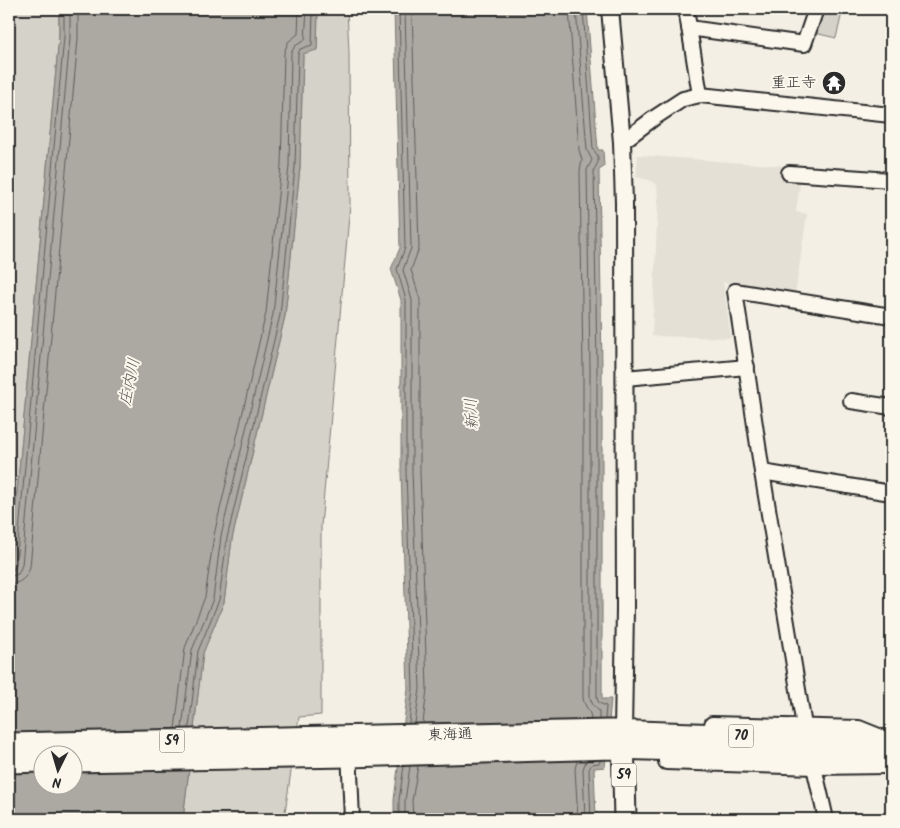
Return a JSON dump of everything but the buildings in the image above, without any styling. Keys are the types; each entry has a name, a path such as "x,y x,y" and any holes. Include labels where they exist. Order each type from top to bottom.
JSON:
{"main road":[{"name":"東海通","path":"617,740 891,756"},
{"name":"東海通","path":"82,760 350,747 617,740 891,741"},
{"name":"59","path":"617,740 625,819"},
{"name":"東海通","path":"9,744 350,747"},
{"path":"9,762 32,761"}],"street":[{"path":"610,9 622,142 624,203 625,609 617,740"},
{"path":"686,9 700,95"},
{"path":"689,28 804,44 816,9"},
{"path":"622,142 683,99 700,95 891,116"},
{"path":"789,173 891,180"},
{"path":"804,726 762,472 735,291 891,316"},
{"path":"625,378 746,367"},
{"path":"851,401 891,407"},
{"path":"762,472 891,493"},
{"path":"666,727 666,724 859,728 891,741"},
{"path":"350,747 352,819"},
{"path":"666,760 666,762 814,766 891,766"},
{"path":"814,766 826,819"}],"shaded area":[{"path":"9,9 59,9 59,37 9,579"},
{"path":"318,9 347,9 350,205 321,526 321,715 299,717 284,819 183,819 203,653 224,602 232,539 285,316 300,167 303,53 317,49"},
{"path":"824,9 843,9 836,38 815,33"},
{"path":"638,155 785,166 784,182 800,183 796,212 807,214 795,296 723,282 731,338 652,336 657,185 649,180 636,177"}],"water":[{"name":"庄内川","path":"59,9 318,9 317,50 303,54 300,167 285,316 232,539 224,602 203,653 183,819 9,819 9,579 59,37"},
{"name":"新川","path":"394,9 587,9 598,150 603,150 604,167 599,170 602,368 602,699 611,699 605,767 594,768 596,819 394,819 394,800 408,689 401,471 401,300 391,269 400,248"}],"place":[{"name":"重正寺","path":"834,83"}]}
